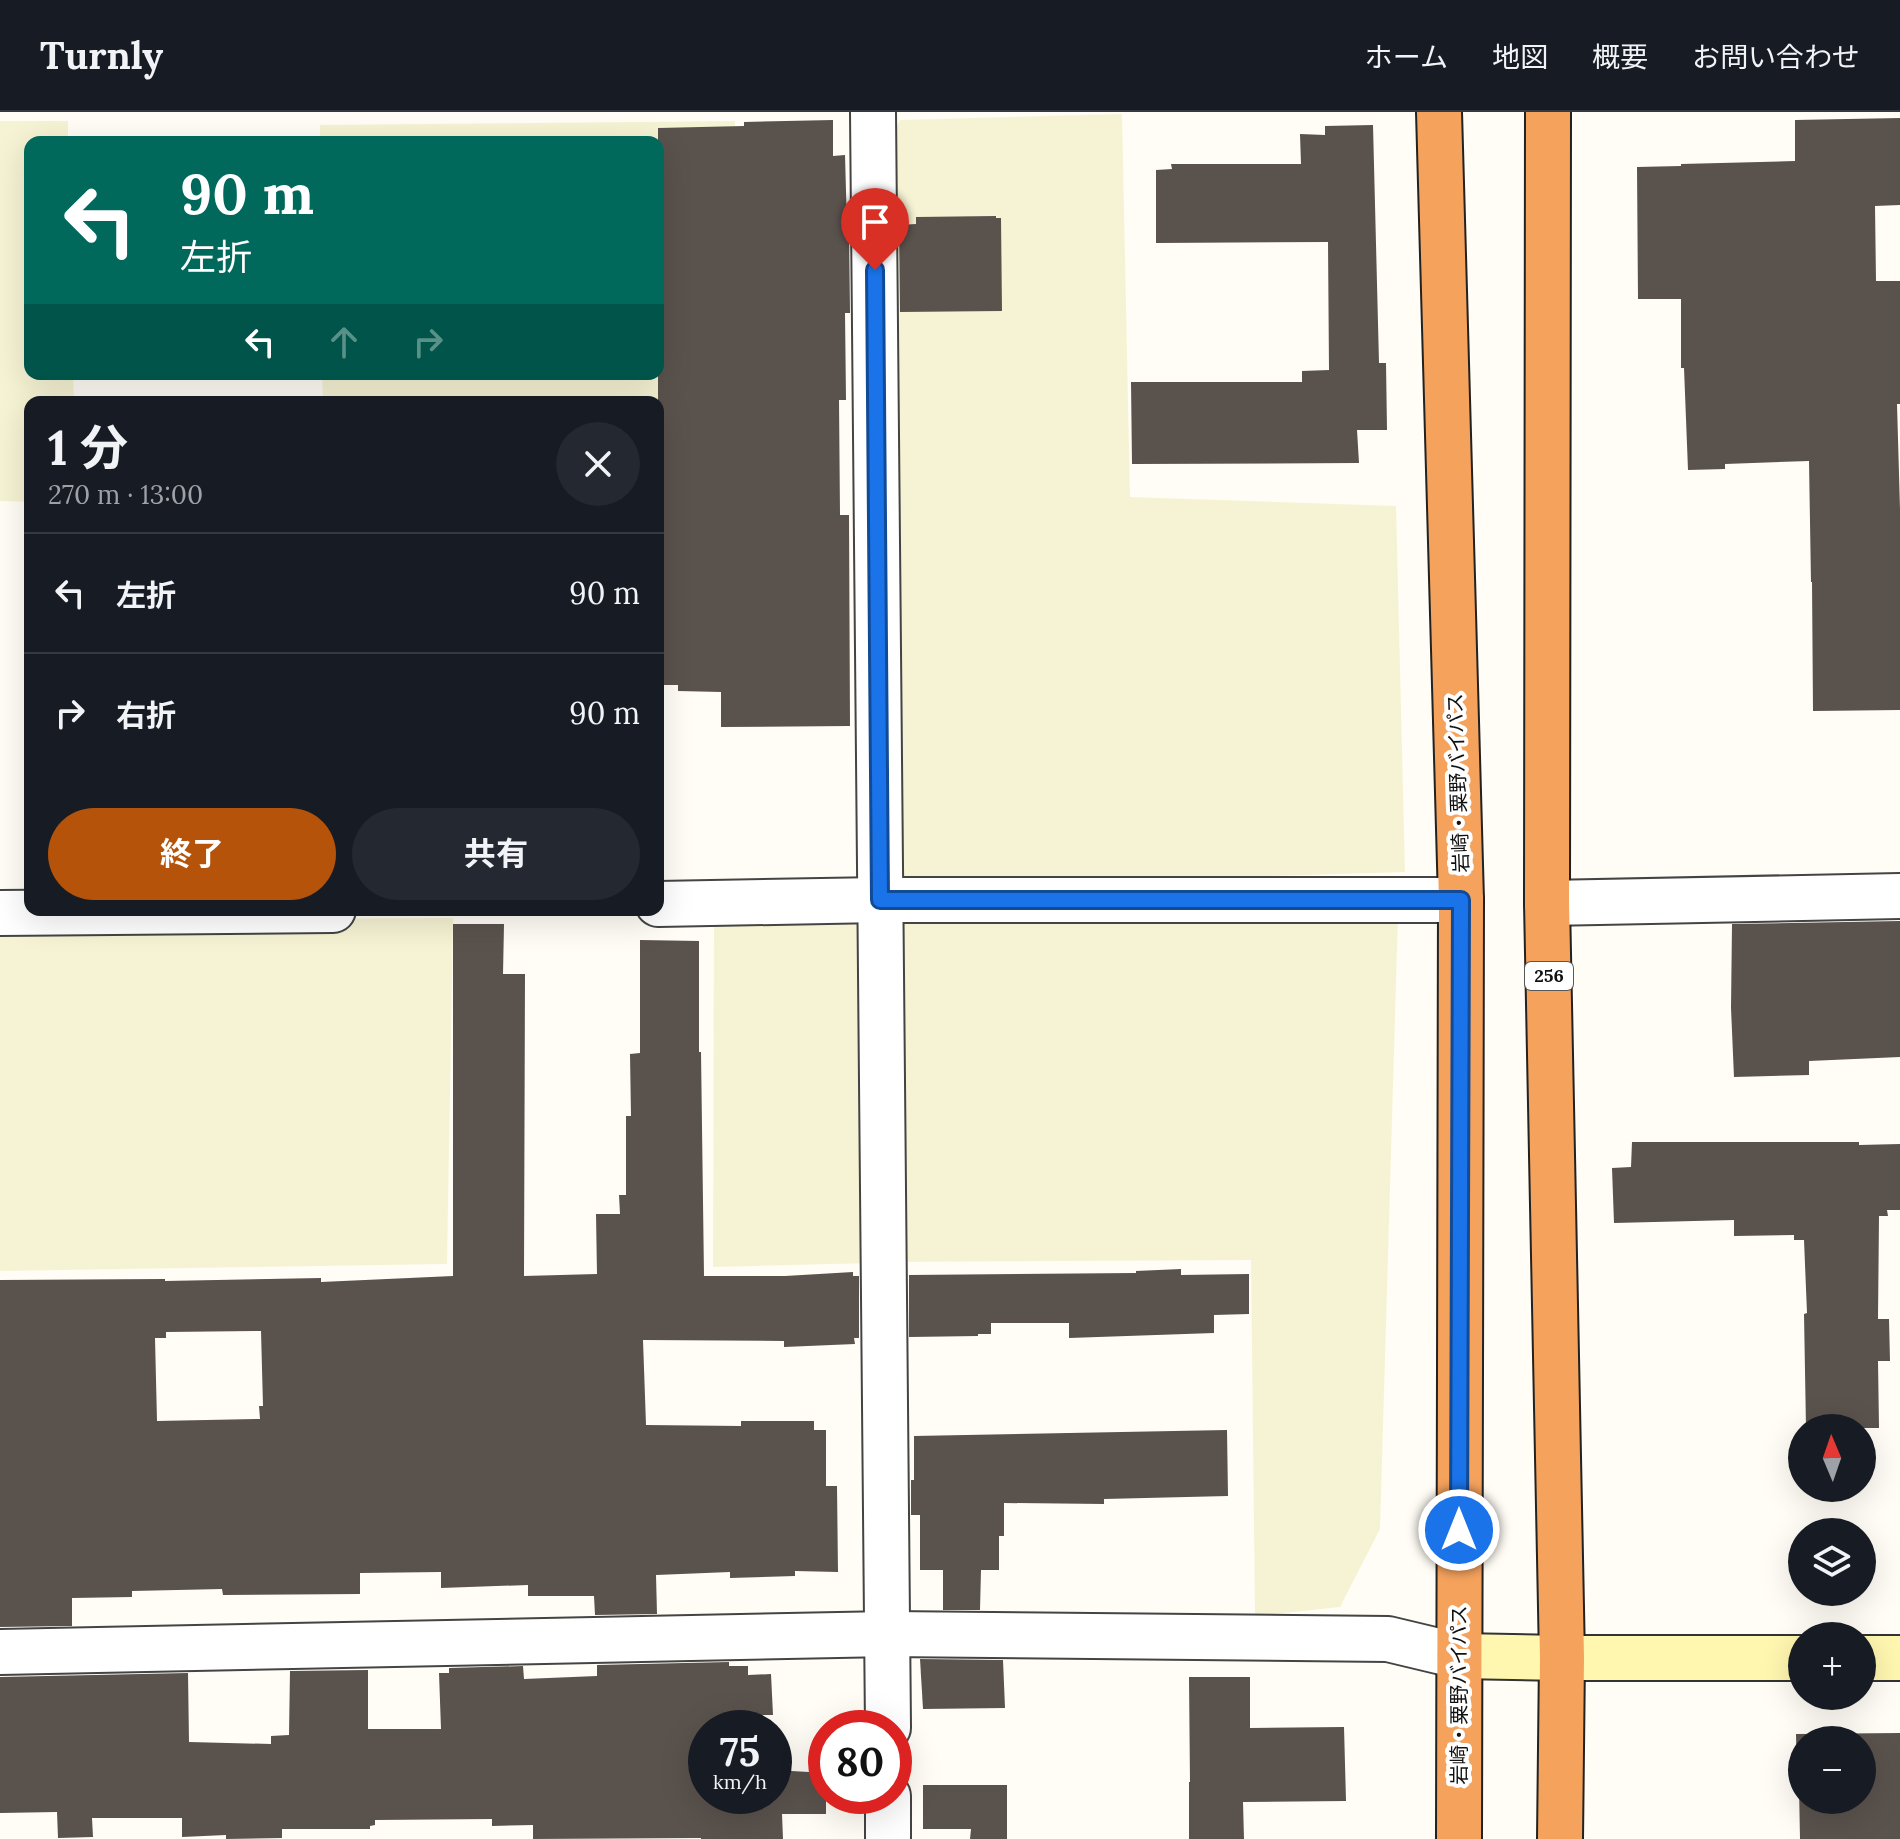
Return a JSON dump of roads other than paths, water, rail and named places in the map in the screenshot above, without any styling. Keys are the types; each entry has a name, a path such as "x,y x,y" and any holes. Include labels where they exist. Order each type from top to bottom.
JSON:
{"highway":[{"name":"岩崎・粟野バイパス","path":"1439,112 1461,900 1459,1839"},
{"name":"256","path":"1548,112 1547,903 1562,1658 1560,1839"}],"street":[{"path":"873,112 888,1710"},
{"path":"1547,903 1900,896"},
{"path":"664,904 880,900 1461,900"},
{"path":"0,913 24,913"},
{"path":"0,1652 889,1634 1388,1639 1459,1656 1788,1658"},
{"path":"1876,1658 1900,1658"},
{"path":"888,1814 888,1839"}]}
